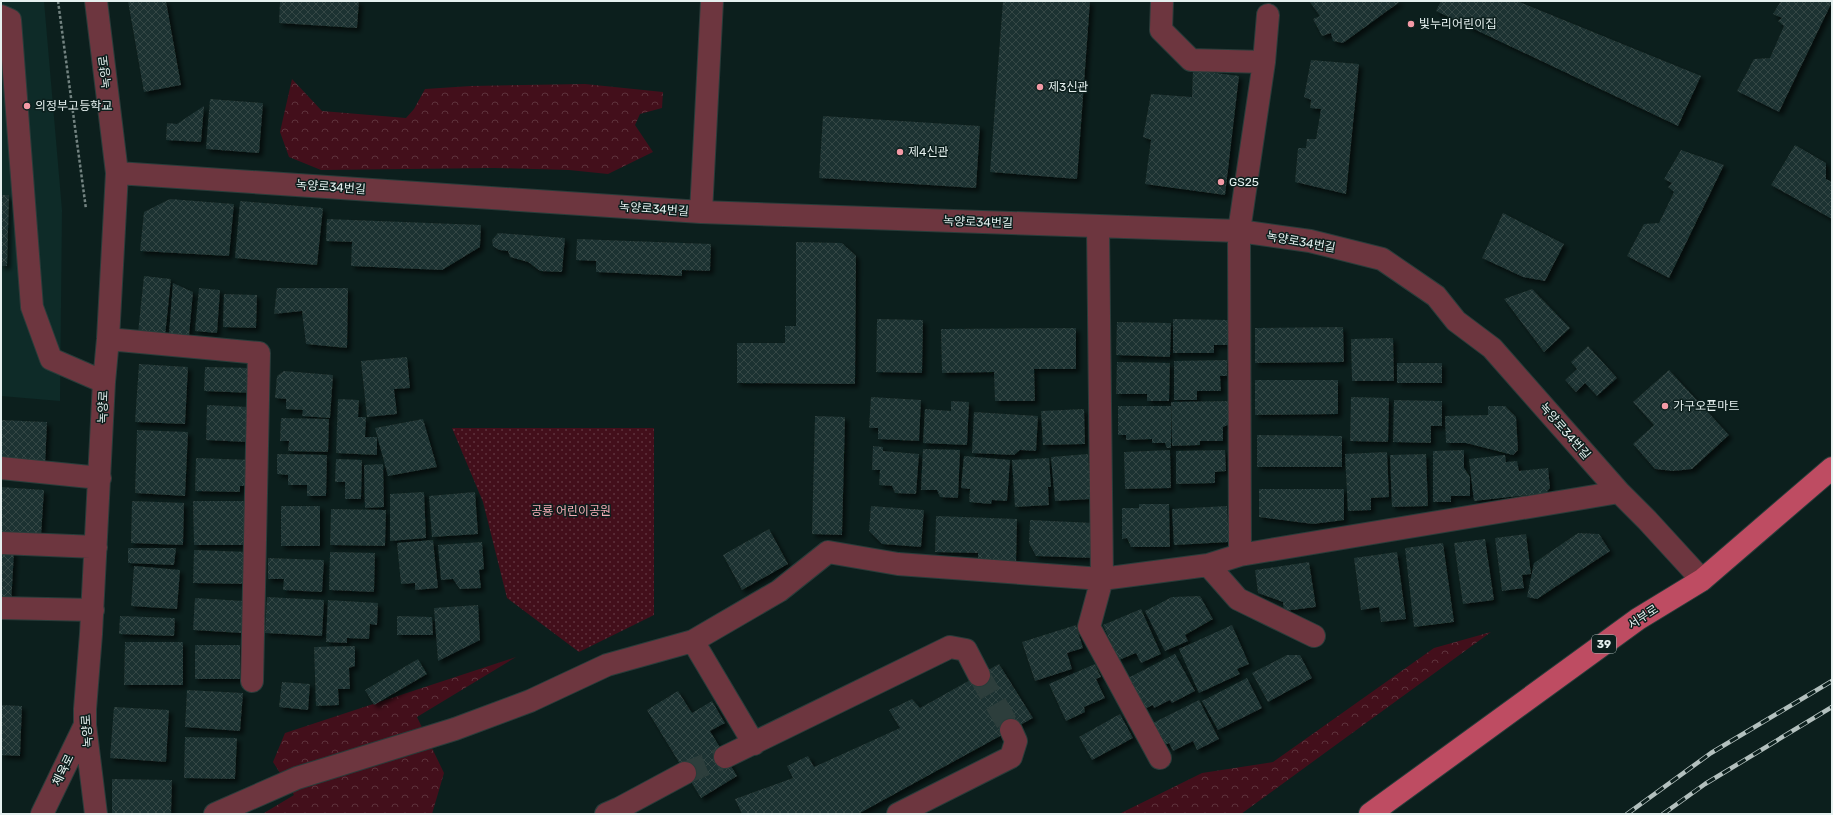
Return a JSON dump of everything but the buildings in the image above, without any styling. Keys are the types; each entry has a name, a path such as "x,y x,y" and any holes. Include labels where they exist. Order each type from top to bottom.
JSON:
{"main road":[{"name":"서부로","path":"1370,814 1638,619 1702,580 1832,468"}],"street":[{"name":"녹양로","path":"96,1 117,173 108,339 104,382 93,610 85,725 96,814"},
{"path":"701,212 712,1"},
{"path":"1162,1 1161,30 1191,60 1264,62"},
{"path":"1240,555 1239,231 1264,62 1268,15"},
{"path":"1,16 10,20 32,307 51,359 104,382"},
{"name":"녹양로34번길","path":"117,173 701,212 1239,231 1310,241 1382,259 1436,296 1456,321 1492,348 1619,492 1702,580"},
{"path":"1098,227 1102,579 1089,627 1160,758"},
{"path":"108,339 259,353 252,681"},
{"path":"1,468 100,478"},
{"path":"215,814 297,778 454,729 530,701 607,665 693,642 778,591 828,552 898,564 1102,579 1208,565 1240,555 1619,492"},
{"path":"1,543 96,547"},
{"path":"1208,565 1238,599 1314,636"},
{"path":"1,608 93,610"},
{"path":"693,642 754,744"},
{"path":"726,757 950,647 966,650 979,675"},
{"name":"체육로","path":"42,814 85,725"},
{"path":"898,814 1012,757 1016,741 1011,730"},
{"path":"606,814 686,773"}],"path":[{"path":"58,1 86,212"}],"shaded area":[{"name":"의정부고등학교","path":"1,1 44,1 62,210 60,401 1,396"}],"green space":[{"path":"292,79 322,111 406,118 414,109 425,89 471,86 585,84 663,92 662,108 640,114 635,125 653,152 608,174 569,170 495,168 321,170 289,157 280,132"},
{"name":"공룡 어린이공원","path":"452,428 654,428 654,615 579,652 507,598 483,502"},
{"path":"1491,632 1241,814 1119,814 1202,773 1273,762 1434,648"},
{"path":"516,657 417,717 444,773 432,814 264,813 294,795 273,762 285,733"}],"tunnel":[{"path":"979,675 1011,730"},
{"path":"685,773 725,757"}],"railway":[{"path":"1627,814 1711,753 1832,681"},
{"path":"1663,814 1705,784 1832,707"}],"place":[{"name":"빛누리어린이집","path":"1411,24"},
{"name":"제3신관","path":"1040,87"},
{"name":"의정부고등학교","path":"27,106"},
{"name":"제4신관","path":"900,152"},
{"name":"GS25","path":"1221,182"},
{"name":"가구오픈마트","path":"1665,406"}]}
